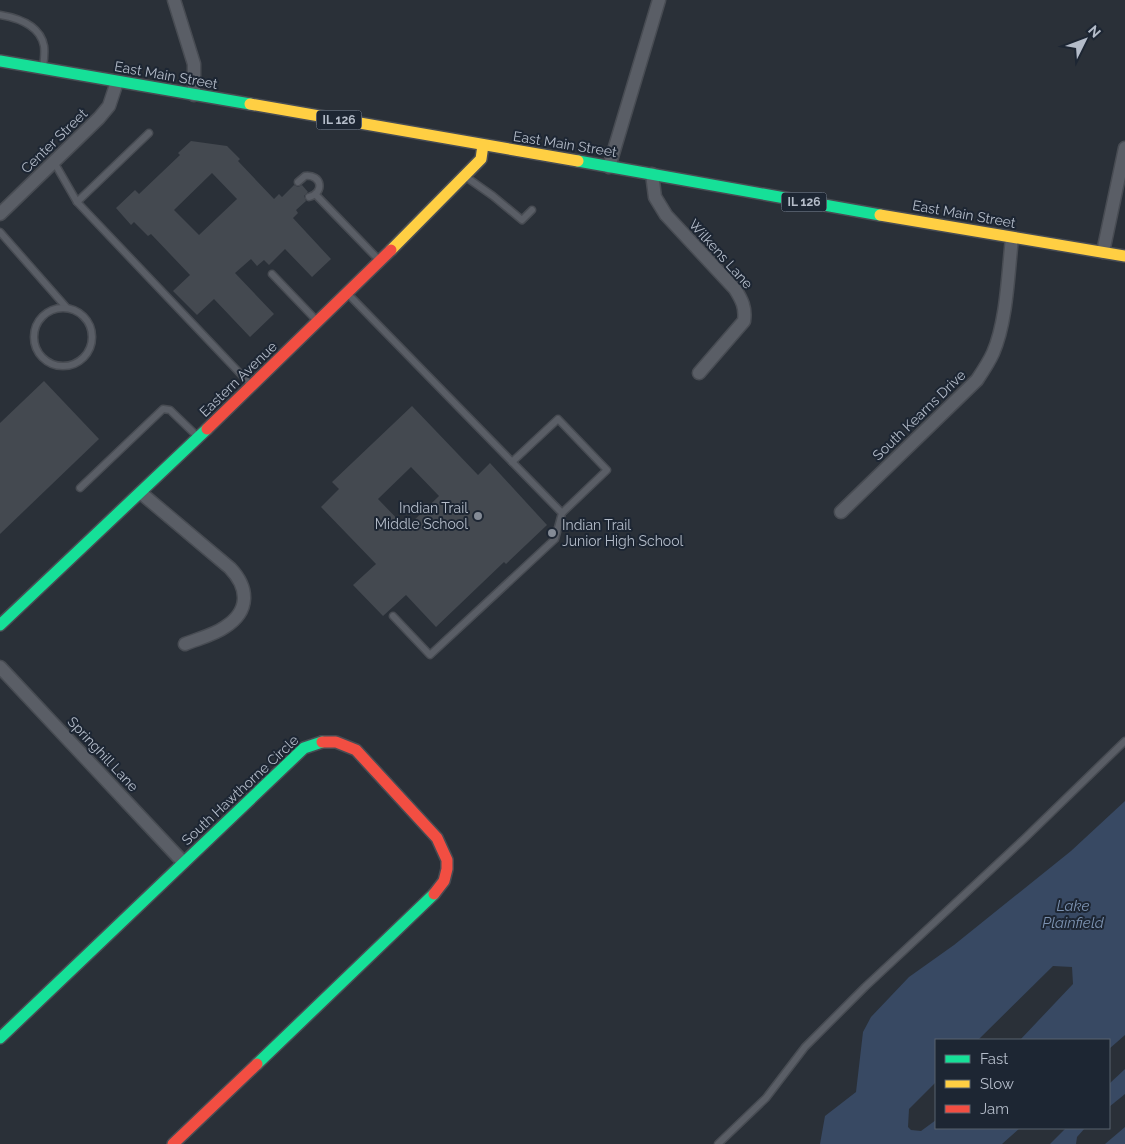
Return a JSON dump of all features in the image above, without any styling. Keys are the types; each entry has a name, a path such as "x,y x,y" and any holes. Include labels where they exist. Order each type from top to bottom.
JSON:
{"street":[{"path":"174,0 194,64 194,95"},
{"path":"609,166 659,0"},
{"name":"East Main Street","path":"0,61 1012,238 1125,256"},
{"name":"Center Street","path":"0,214 99,118 109,106 117,82"},
{"name":"Eastern Avenue","path":"0,625 199,438 348,294 481,160 483,145"},
{"path":"1103,252 1125,148"},
{"name":"Wilkens Lane","path":"652,174 655,197 666,215 736,289 743,301 744,321 699,373"},
{"name":"South Kearns Drive","path":"841,512 978,380 993,353 999,335 1012,238"},
{"path":"141,493 230,568 238,576 242,585 244,605 237,616 224,628 184,644"},
{"name":"Springhill Lane","path":"0,667 183,862"},
{"name":"South Hawthorne Circle","path":"0,1038 304,748 327,740 341,742 356,750 438,838 447,860 444,881 433,895 172,1144"}],"lane":[{"path":"0,15 21,20 32,27 39,35 44,46 44,68"},
{"path":"76,202 149,134"},
{"path":"54,162 76,202 252,386"},
{"path":"298,182 305,176 314,176 319,183 319,191 316,195 309,198"},
{"path":"465,176 522,220 532,210"},
{"path":"316,195 380,262"},
{"path":"0,232 66,307 80,312 86,318 93,332 93,339 88,354 82,360 69,366 61,366 53,364 41,356 36,349 34,334 36,326 44,314 66,307"},
{"path":"272,274 318,323"},
{"path":"348,294 562,513"},
{"path":"80,488 163,409 170,410 199,438"},
{"path":"393,616 430,655 555,539 562,513 607,470 558,419 512,462"},
{"path":"718,1144 766,1098 805,1047 865,987 1024,839 1125,741"}],"water":[{"name":"Lake Plainfield","path":"1125,801 1125,1035 1110,1048 1110,1039 1021,1039 1073,984 1072,967 1053,966 979,1039 935,1039 935,1083 909,1109 908,1127 911,1130 921,1131 935,1121 935,1129 1019,1129 1002,1144 820,1144 825,1116 856,1092 863,1032 871,1017 909,977 954,945 1071,851"},
{"path":"1125,1069 1125,1094 1110,1106 1110,1083"},
{"path":"1125,1127 1125,1144 1105,1144"},
{"path":"1065,1129 1084,1129 1077,1137 1076,1144 1050,1144"}],"building":[{"path":"191,141 227,146 240,159 238,161 274,199 279,194 282,197 294,185 298,187 302,185 308,192 304,196 306,201 296,210 298,213 293,218 331,259 312,277 285,249 269,265 264,260 257,266 251,259 235,273 274,314 250,337 214,299 197,315 173,291 190,275 151,234 148,236 134,222 131,225 116,208 135,190 139,194 180,155 178,153","holes":["212,173 237,199 199,235 174,210"]},
{"path":"44,381 99,439 0,534 0,423"},
{"name":"Indian Trail Middle School","path":"412,406 478,475 490,463 547,525 506,564 504,562 436,627 406,595 383,616 353,585 376,564 321,507 339,489 332,482","holes":["411,467 439,496 406,528 378,499"]}],"traffic: fast":[{"path":"0,61 250,104"},
{"path":"578,161 880,215"},
{"path":"0,625 207,429"},
{"path":"0,1038 304,748 322,742"},
{"path":"257,1064 434,894"}],"traffic: slow":[{"path":"250,104 578,161"},
{"path":"391,250 481,159 483,145"},
{"path":"880,215 1125,256"}],"traffic: jam":[{"path":"207,429 391,250"},
{"path":"322,742 336,742 356,750 437,838 447,860 447,869 444,881 434,894"},
{"path":"173,1144 257,1064"}],"place":[{"name":"Indian Trail Middle School","path":"478,516"},
{"name":"Indian Trail Junior High School","path":"552,533"}]}
